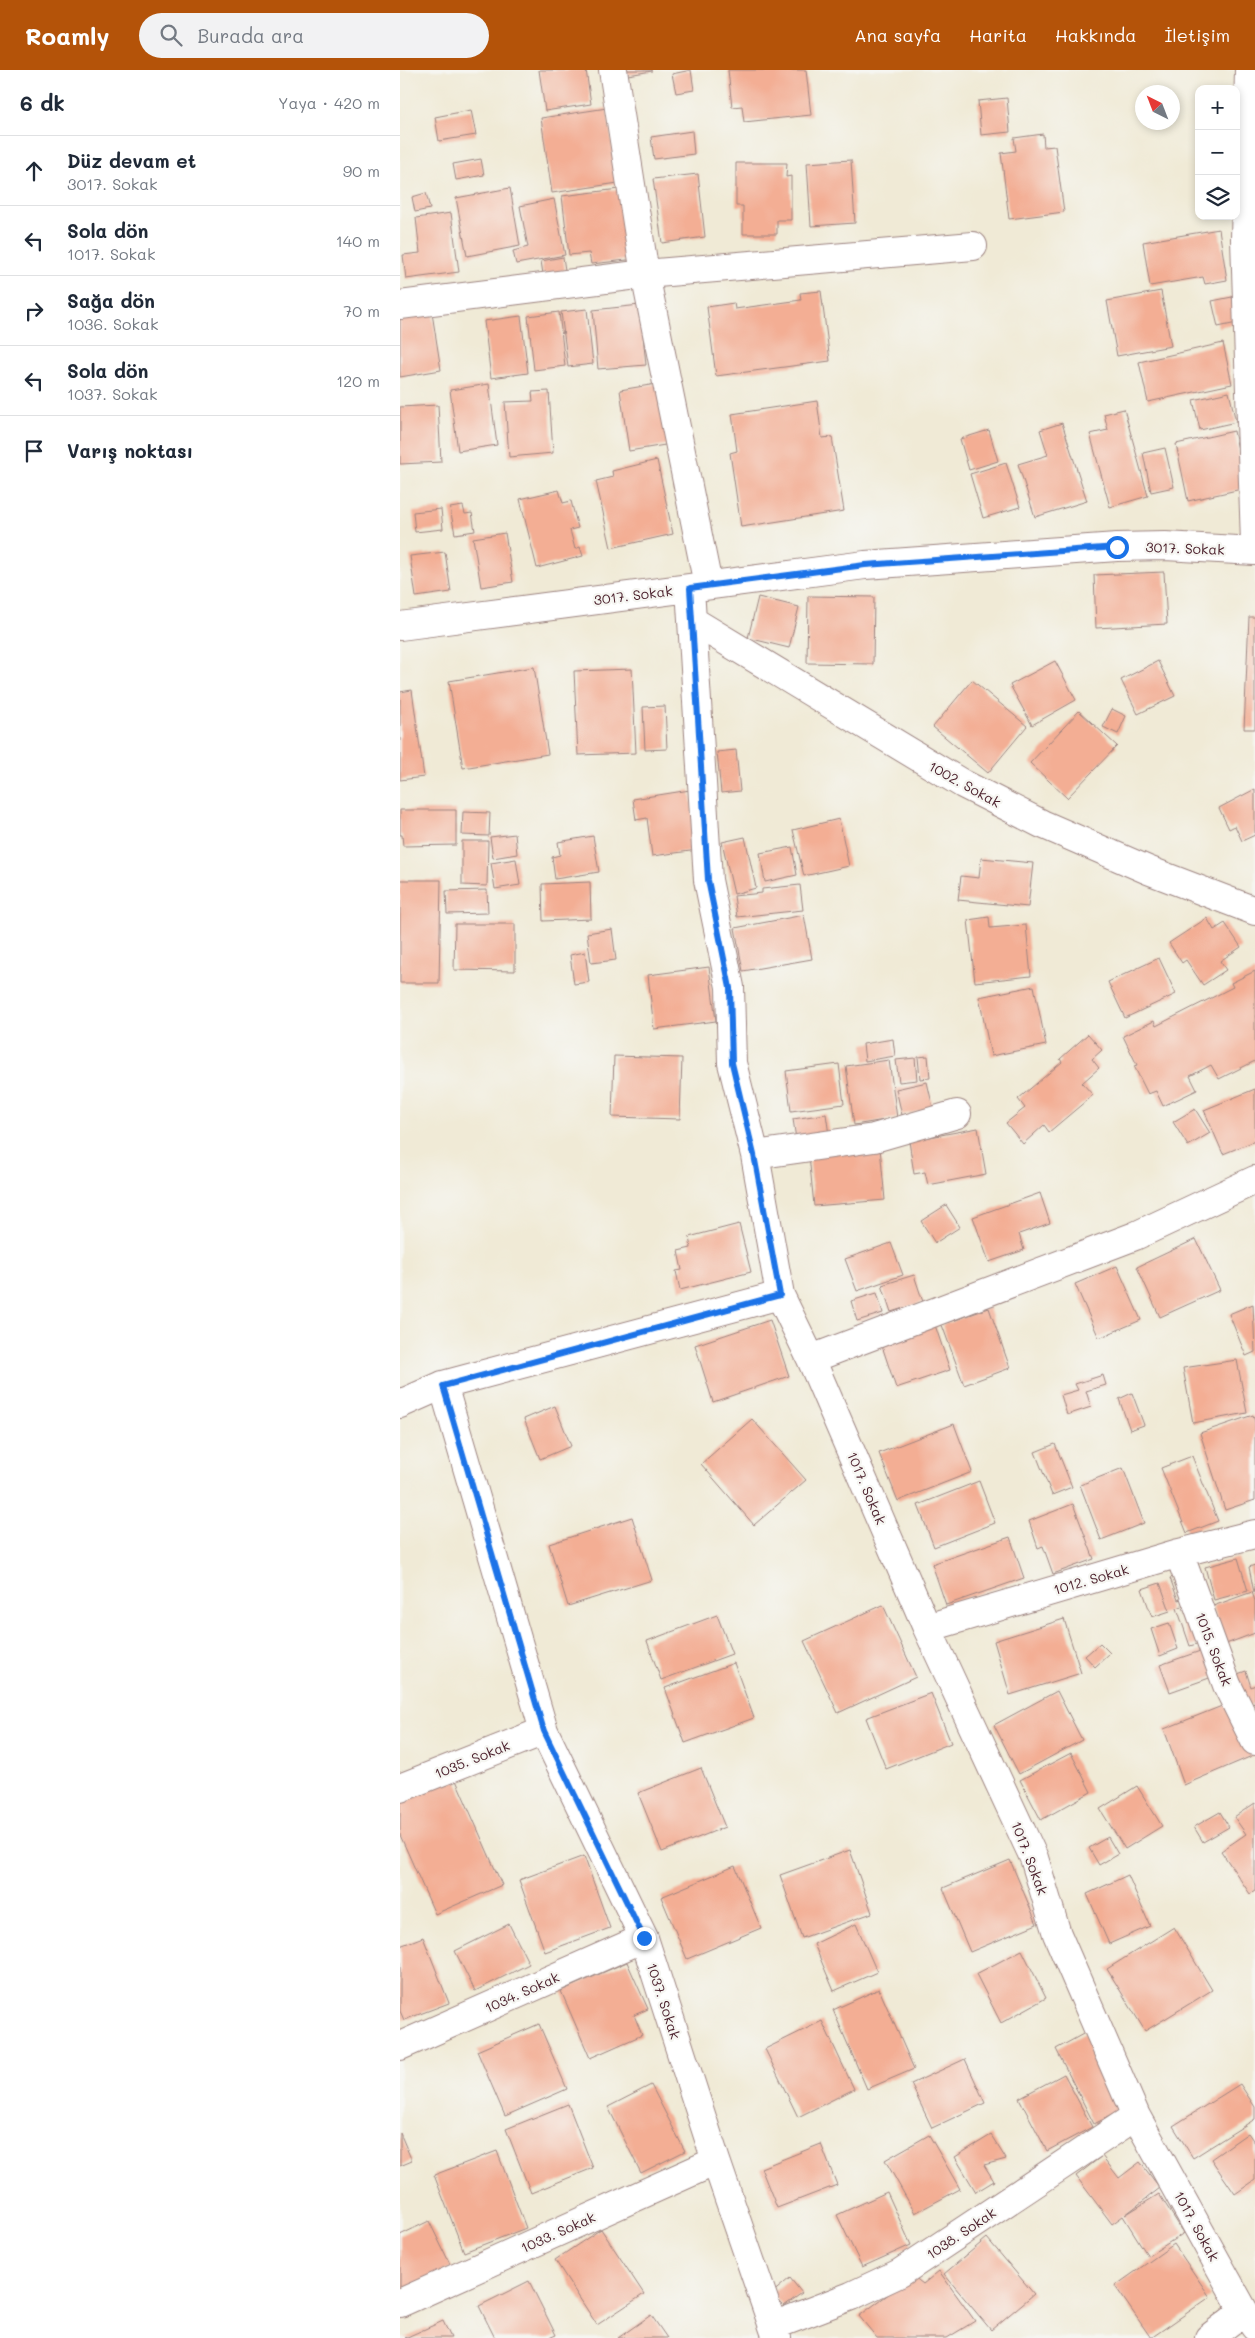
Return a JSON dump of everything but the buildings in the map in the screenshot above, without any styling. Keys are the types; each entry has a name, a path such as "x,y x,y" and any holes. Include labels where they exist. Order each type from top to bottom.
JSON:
{"street":[{"name":"1017. Sokak","path":"612,70 699,587 692,621 708,880 730,988 732,1063 754,1155 780,1295 811,1359 927,1628 1034,1858 1057,1934 1136,2116 1249,2319"},
{"path":"1249,70 1245,239 1255,543"},
{"path":"400,305 645,274 973,246"},
{"name":"3017. Sokak","path":"400,626 865,565 1117,547 1165,546 1255,551"},
{"name":"1002. Sokak","path":"692,621 963,784 1060,832 1148,870 1255,911"},
{"path":"754,1155 874,1138 957,1114"},
{"path":"811,1359 1135,1236 1255,1180"},
{"path":"400,1404 443,1386 780,1295"},
{"name":"1037. Sokak","path":"443,1386 544,1731 644,1938 716,2161 775,2332"},
{"name":"1012. Sokak","path":"927,1628 1179,1554 1255,1534"},
{"name":"1015. Sokak","path":"1179,1554 1226,1685 1255,1741"},
{"name":"1035. Sokak","path":"400,1788 544,1731"},
{"name":"1034. Sokak","path":"400,2046 644,1938"},
{"name":"1038. Sokak","path":"775,2332 900,2273 1136,2116"},
{"name":"1033. Sokak","path":"400,2303 716,2161"},
{"path":"1209,2338 1249,2319"}],"route":[{"path":"644,1938 544,1731 443,1386 780,1295 754,1155 732,1063 730,988 708,880 690,588 865,565 1117,547"}]}
